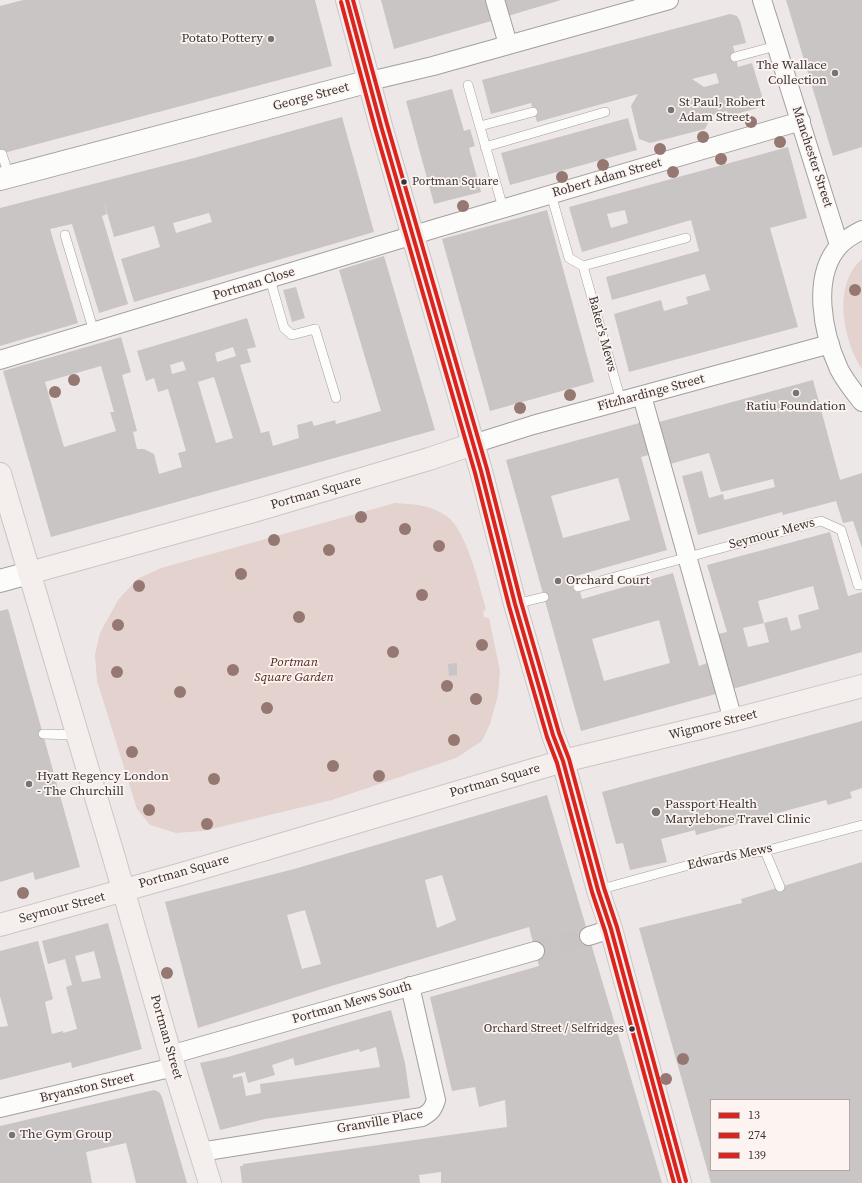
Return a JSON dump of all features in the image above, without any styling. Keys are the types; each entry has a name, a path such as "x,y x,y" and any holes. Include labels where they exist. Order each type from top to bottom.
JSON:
{"main road":[{"path":"347,0 381,126 414,235 473,444 515,604 610,929 680,1183"},
{"name":"Portman Square","path":"473,444 429,459 262,509 29,573 124,890 562,761"},
{"path":"0,474 29,573"},
{"name":"Wigmore Street","path":"562,761 732,720 862,686"},
{"name":"Seymour Street","path":"0,925 124,890"},
{"name":"Portman Street","path":"124,890 172,1061 210,1183"}],"street":[{"path":"495,0 508,44"},
{"name":"George Street","path":"5,177 370,81 669,0"},
{"name":"Manchester Street","path":"762,0 840,245"},
{"name":"Robert Adam Street","path":"414,235 801,121"},
{"path":"862,230 840,245 830,258 822,291 825,322 830,344 840,369 862,402"},
{"name":"Portman Close","path":"0,360 414,235"},
{"name":"Fitzhardinge Street","path":"473,444 518,429 830,344"},
{"path":"642,396 679,560 732,720"},
{"path":"0,581 29,573"},
{"path":"588,936 610,929"},
{"name":"Portman Mews South","path":"172,1061 410,986 535,951"},
{"name":"Granville Place","path":"200,1152 422,1117 429,1113 433,1109 436,1100 410,986"},
{"name":"Bryanston Street","path":"0,1108 172,1061"}],"lane":[{"path":"736,57 776,46"},
{"path":"468,85 503,208"},
{"path":"480,126 533,112"},
{"path":"485,147 605,112"},
{"path":"2,154 5,177"},
{"path":"551,194 569,258 584,266 686,238"},
{"path":"65,235 94,332"},
{"name":"Baker's Mews","path":"584,266 621,401"},
{"path":"270,279 284,328 292,335 315,329 336,398"},
{"name":"Seymour Mews","path":"679,560 821,521 841,530 858,585 862,584"},
{"path":"578,587 679,560"},
{"path":"515,604 544,596"},
{"path":"44,734 78,735"},
{"name":"Edwards Mews","path":"598,890 718,857 765,850 862,825"},
{"path":"765,850 780,887"}],"green space":[{"path":"862,259 862,369 855,357 846,328 844,298 847,283 853,270"},
{"name":"Portman Square Garden","path":"395,503 427,507 445,515 453,522 459,531 471,558 486,609 483,612 484,617 489,618 500,671 498,695 490,724 482,741 456,758 332,800 203,831 176,833 150,825 137,809 97,681 95,655 100,633 118,600 137,579 161,568"}],"building":[{"path":"23,0 315,0 332,66 0,154 0,6"},
{"path":"381,0 489,0 495,20 394,49"},
{"path":"503,0 561,0 508,16"},
{"name":"The Wallace Collection","path":"786,0 862,0 862,147 833,156"},
{"path":"730,14 737,16 740,21 746,43 733,46 738,67 752,63 765,106 729,116 727,111 712,115 705,129 650,143 639,139 631,106 638,94 537,122 531,103 491,114 482,80","holes":["716,73 719,83 704,87 692,79"]},
{"path":"452,89 464,131 470,129 475,146 469,148 481,192 434,204 406,101"},
{"path":"342,117 374,232 134,302 121,259 160,247 154,226 114,237 102,195 107,214 102,216 128,304 99,313 72,224 50,229 78,323 0,346 0,208 194,158","holes":["209,213 212,222 176,233 173,223"]},
{"path":"628,118 637,150 510,185 501,153"},
{"path":"788,147 807,218 770,228 798,327 629,372 614,314 661,300 664,311 688,304 686,297 710,290 705,274 612,300 606,277 699,251 691,220 582,252 569,207","holes":["625,210 628,223 611,228 607,214"]},
{"path":"547,210 594,382 490,411 442,239"},
{"path":"384,256 435,430 51,537 3,371 121,337 131,372 122,375 137,431 133,432 137,449 144,449 154,454 159,474 182,467 178,453 186,451 168,389 158,392 154,378 146,381 137,351 247,318 256,347 247,349 251,362 240,365 261,433 269,431 273,446 299,438 297,425 312,421 314,426 335,420 336,424 381,411 339,270","holes":["233,347 236,356 217,362 215,353","183,361 186,370 172,374 170,365","101,366 114,412 110,412 116,431 64,447 45,382","214,377 233,438 216,443 198,382"]},
{"path":"296,287 305,318 292,322 283,290"},
{"path":"813,380 840,480 862,473 862,548 853,521 843,523 836,501 783,515 782,512 698,535 682,476 702,471 709,498 723,494 724,500 775,487 773,479 721,492 709,453 670,464 659,422"},
{"name":"Orchard Court","path":"643,422 652,454 641,457 667,550 576,576 582,599 673,573 699,666 707,663 716,694 581,731 506,460","holes":["618,478 630,520 563,538 551,496","659,620 670,663 604,681 592,639"]},
{"path":"830,532 848,596 862,592 862,652 729,690 718,634 727,632 707,565","holes":["813,586 819,609 798,615 801,628 791,631 787,617 764,623 758,601","764,623 769,642 748,647 743,628"]},
{"name":"Hyatt Regency London - The Churchill","path":"8,609 80,867 35,880 33,872 0,882 0,611"},
{"path":"457,663 457,675 449,676 448,664"},
{"path":"862,721 862,788 850,792 852,798 828,805 826,800 696,835 695,830 661,839 667,862 630,870 623,843 616,844 602,792"},
{"path":"547,795 662,1183 441,1183 441,1172 419,1175 420,1183 242,1183 240,1166 243,1166 243,1164 507,1127 505,1100 479,1107 475,1087 452,1091 430,997 539,966 529,927 328,987 198,1028 165,902 294,869","holes":["442,875 456,920 437,928 425,880","305,910 321,964 302,969 287,915"]},
{"path":"862,862 862,1183 711,1183 639,928 742,903 741,899"},
{"path":"108,923 142,1049 72,1068 71,1062 0,1080 0,1027 8,1026 0,996 0,951 38,941 53,999 45,1002 52,1034 77,1029 66,987 72,985 65,959 48,964 42,941","holes":["94,951 101,978 82,982 75,956"]},
{"path":"391,1010 405,1063 410,1098 265,1119 220,1130 200,1063 228,1057","holes":["376,1047 380,1067 260,1084 261,1093 246,1096 242,1076 233,1078 233,1075 245,1072 248,1083 275,1075 272,1065 293,1058 295,1066 359,1049 360,1052"]},
{"path":"154,1090 159,1092 162,1097 187,1183 136,1183 126,1143 86,1152 92,1183 0,1183 0,1126"}],"tunnel":[{"path":"535,951 589,936"}],"transit line":[{"name":"13","path":"347,0 381,126 481,471 515,604 553,735 563,761 598,890 611,929 680,1183"},
{"name":"139","path":"353,0 387,124 487,469 521,602 559,733 569,759 604,888 617,927 686,1181"},
{"name":"274","path":"341,2 375,128 475,473 509,606 547,737 557,763 674,1183"}],"place":[{"name":"Potato Pottery","path":"271,39"},
{"name":"The Wallace Collection","path":"835,73"},
{"name":"St Paul, Robert Adam Street","path":"671,110"},
{"name":"Portman Square","path":"404,182"},
{"name":"Ratiu Foundation","path":"796,393"},
{"name":"Orchard Court","path":"558,581"},
{"name":"Hyatt Regency London - The Churchill","path":"29,784"},
{"name":"Passport Health Marylebone Travel Clinic","path":"656,812"},
{"name":"Orchard Street / Selfridges","path":"632,1029"},
{"name":"The Gym Group","path":"12,1135"}]}
